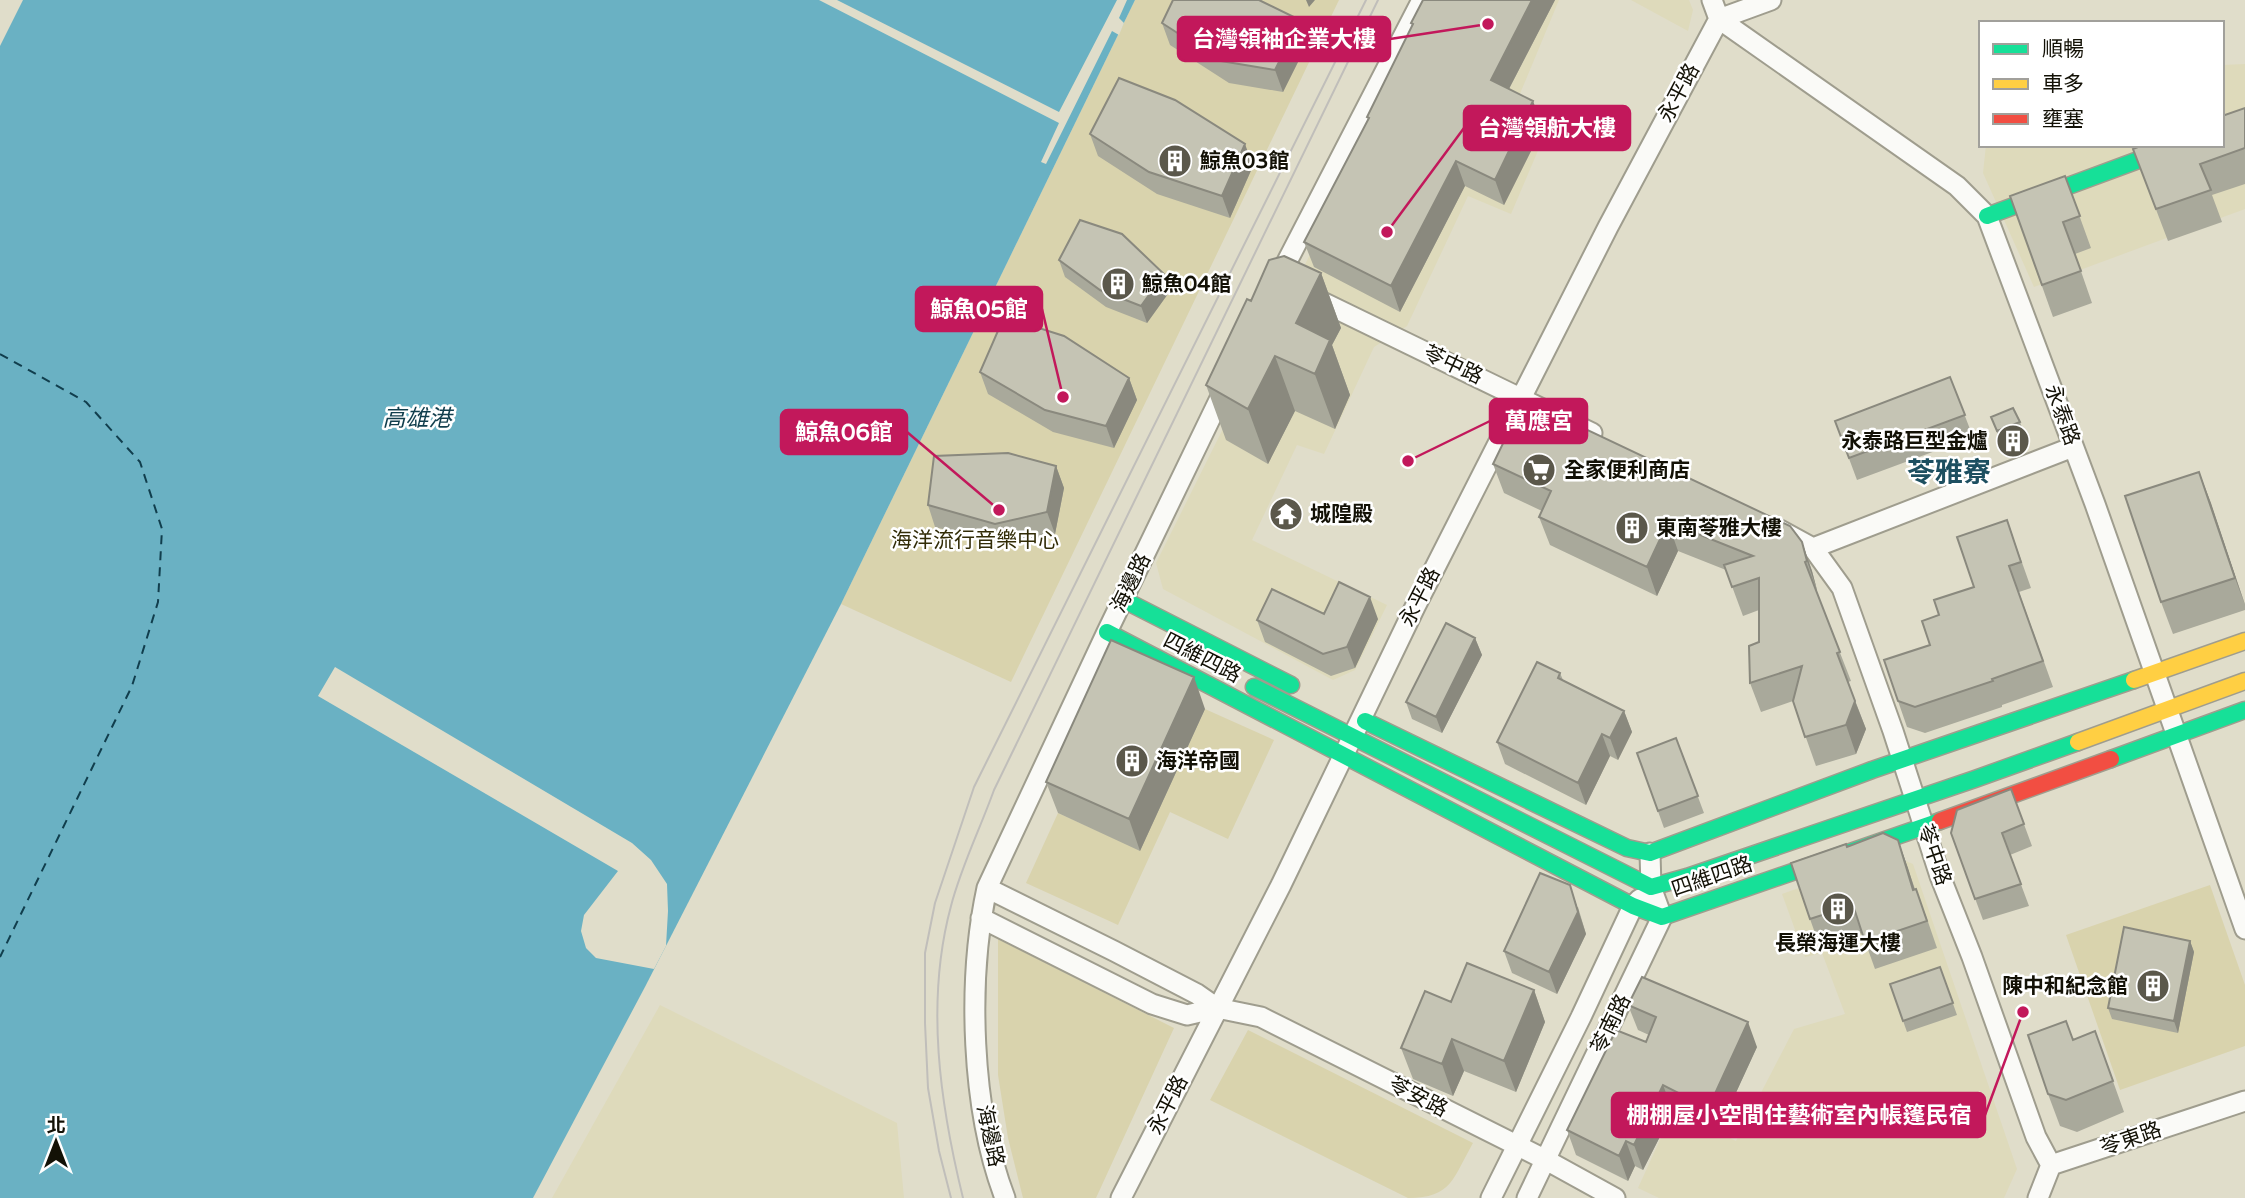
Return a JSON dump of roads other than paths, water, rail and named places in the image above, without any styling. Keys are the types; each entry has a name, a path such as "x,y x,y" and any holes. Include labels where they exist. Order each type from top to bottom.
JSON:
{"street":[{"name":"苓中路","path":"1422,0 1275,286 1607,440"},
{"path":"1712,0 1719,19 1771,0"},
{"name":"永泰路","path":"1719,19 1957,186 1987,216 2175,734 2239,896 2245,929"},
{"name":"永平路","path":"1121,1198 1281,885 1343,755 1351,722 1719,19"},
{"path":"1987,216 2174,147"},
{"name":"海邊路","path":"1005,1198 986,1133 978,1067 976,966 987,888 1115,624 1122,599 1231,377"},
{"path":"1813,548 2073,447"},
{"name":"苓中路","path":"1768,523 1813,548 1842,588 1938,870 2036,1137 2051,1166"},
{"name":"四維四路","path":"1122,599 1309,694"},
{"name":"四維四路","path":"1115,624 1343,755 1633,906 1662,917 1924,827 2245,710"},
{"name":"四維四路","path":"1238,679 1351,722 1627,848 1650,853 1902,758 2155,674 2245,641"},
{"name":"四維四路","path":"1351,722 1651,887 1915,800 2245,681"},
{"path":"1650,853 1651,887 1662,917"},
{"name":"苓南路","path":"1491,1198 1633,906 1651,887"},
{"name":"苓安路","path":"987,888 1138,963 1217,1008 1261,1017 1546,1160 1615,1198"},
{"name":"苓南路","path":"1527,1198 1662,917"},
{"name":"苓安路","path":"981,918 1152,1004 1187,1015 1217,1008"},
{"name":"苓東路","path":"2051,1166 2245,1101"},
{"path":"2038,1198 2051,1166"}],"water":[{"name":"高雄港","path":"23,0 1135,0 841,604 646,985 533,1198 0,1198 0,46"}],"tram line":[{"path":"951,1198 939,1151 928,1088 925,953 935,903 974,787 1366,0"},
{"path":"963,1198 942,1090 937,1016 943,942 960,877 994,790 1378,0"}],"place":[{"name":"台灣領袖企業大樓","path":"1488,24"},
{"name":"鯨魚03館","path":"1175,161"},
{"name":"台灣領航大樓","path":"1387,232"},
{"name":"鯨魚04館","path":"1118,284"},
{"name":"鯨魚05館","path":"1063,397"},
{"name":"永泰路巨型金爐","path":"2013,441"},
{"name":"萬應宮","path":"1408,461"},
{"name":"全家便利商店","path":"1539,470"},
{"name":"鯨魚06館","path":"999,510"},
{"name":"城隍殿","path":"1286,514"},
{"name":"東南苓雅大樓","path":"1632,528"},
{"name":"海洋帝國","path":"1132,761"},
{"name":"長榮海運大樓","path":"1838,909"},
{"name":"陳中和紀念館","path":"2153,986"},
{"name":"棚棚屋小空間住藝術室內帳篷民宿","path":"2023,1012"}],"district":[{"name":"苓雅寮","path":"1949,473"}],"park label":[{"name":"海洋流行音樂中心","path":"975,540"}]}
